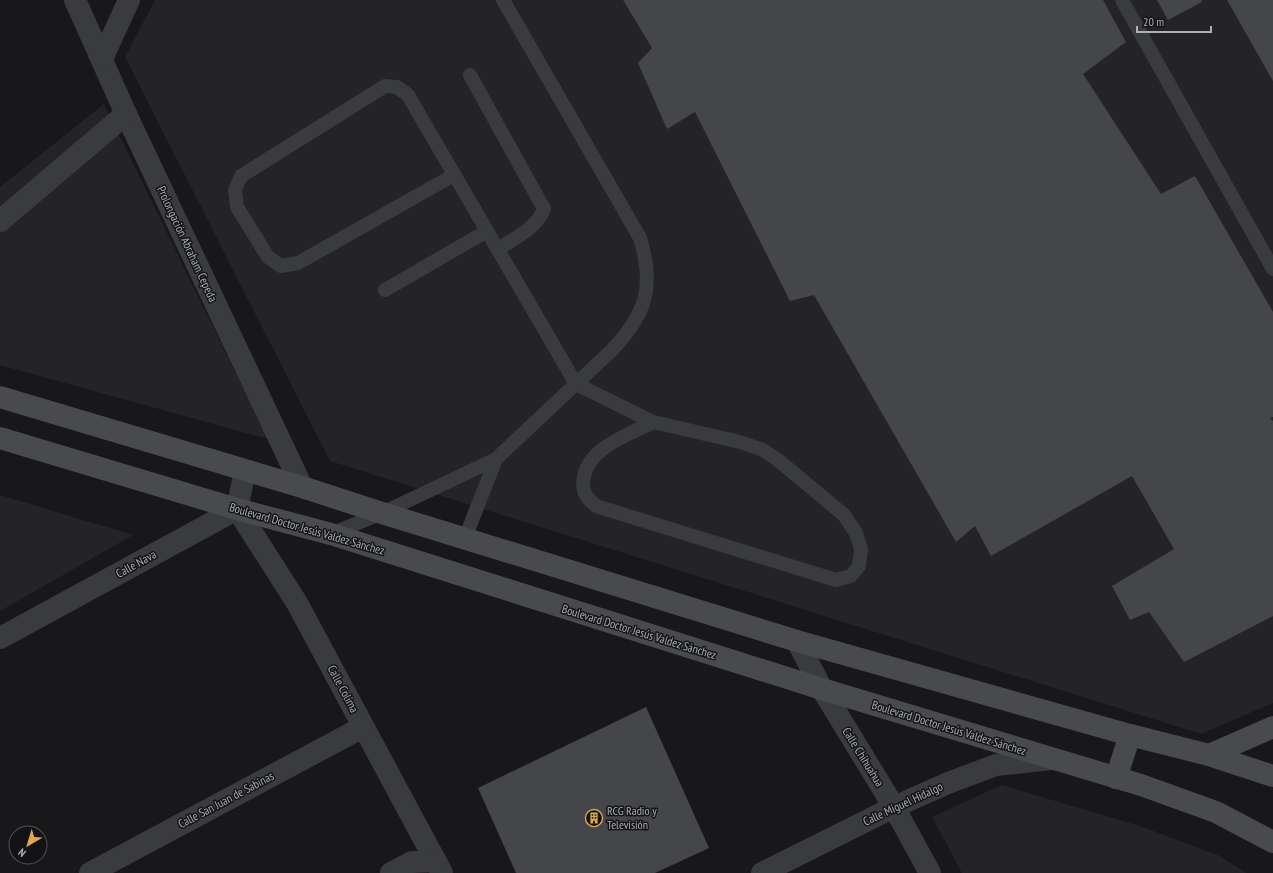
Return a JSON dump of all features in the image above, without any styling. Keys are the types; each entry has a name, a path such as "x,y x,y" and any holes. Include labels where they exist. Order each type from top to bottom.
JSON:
{"main road":[{"path":"0,397 302,487 798,641 1130,735 1209,755 1273,776"},
{"name":"Boulevard Doctor Jesús Valdez Sánchez","path":"0,438 237,509 331,534 822,689 1116,778 1216,812 1273,842"},
{"path":"1209,755 1273,727"},
{"path":"1116,778 1130,735"}],"street":[{"name":"Prolongación Abraham Cepeda","path":"75,0 126,114 302,487"},
{"path":"102,58 129,0"},
{"path":"0,221 126,114"},
{"path":"237,509 245,471"},
{"name":"Calle Nava","path":"0,638 237,509"},
{"name":"Calle Colima","path":"237,509 297,604 439,867"},
{"name":"Calle Chihuahua","path":"798,641 822,689 894,807 930,873"},
{"name":"Calle San Juan de Sabinas","path":"90,873 363,727"},
{"name":"Calle Miguel Hidalgo","path":"762,873 894,807 948,783 996,765 1051,759"},
{"path":"391,873 412,862 439,867"}],"lane":[{"path":"331,534 382,513 496,459 630,331 641,312 648,274 646,256 640,238 503,0"},
{"path":"1122,0 1273,269"},
{"path":"470,75 544,209 540,219 531,228 498,249"},
{"path":"454,175 298,263 281,266 268,257 238,207 235,190 241,176 385,86 397,87 408,95 576,384 653,422 740,442 763,450 778,460 844,516 856,533 861,549 859,566 851,576 836,580 596,506 587,499 582,486 586,467 601,450 653,422"},
{"path":"385,290 487,231"},
{"path":"465,538 496,459"}],"shaded area":[{"path":"155,0 1273,0 1273,703 1201,734 330,461 125,57"},
{"path":"104,104 268,439 0,365 0,187"},
{"path":"0,495 133,535 0,611"},
{"path":"1002,785 1140,826 1220,856 1246,873 962,873 932,817"}],"building":[{"path":"623,0 1103,0 1126,42 1083,74 1161,194 1195,176 1273,312 1273,417 1270,418 1273,421 1273,616 1184,662 1149,612 1130,620 1112,586 1174,549 1132,476 991,556 975,526 956,542 814,295 790,301 695,112 667,129 638,63 652,48"},
{"path":"1157,0 1201,0 1202,2 1168,20"},
{"path":"1227,0 1273,0 1273,81"},
{"name":"RCG Radio y Televisión","path":"646,707 709,848 655,873 516,873 478,788"}],"place":[{"name":"RCG Radio y Televisión","path":"594,818"}]}
